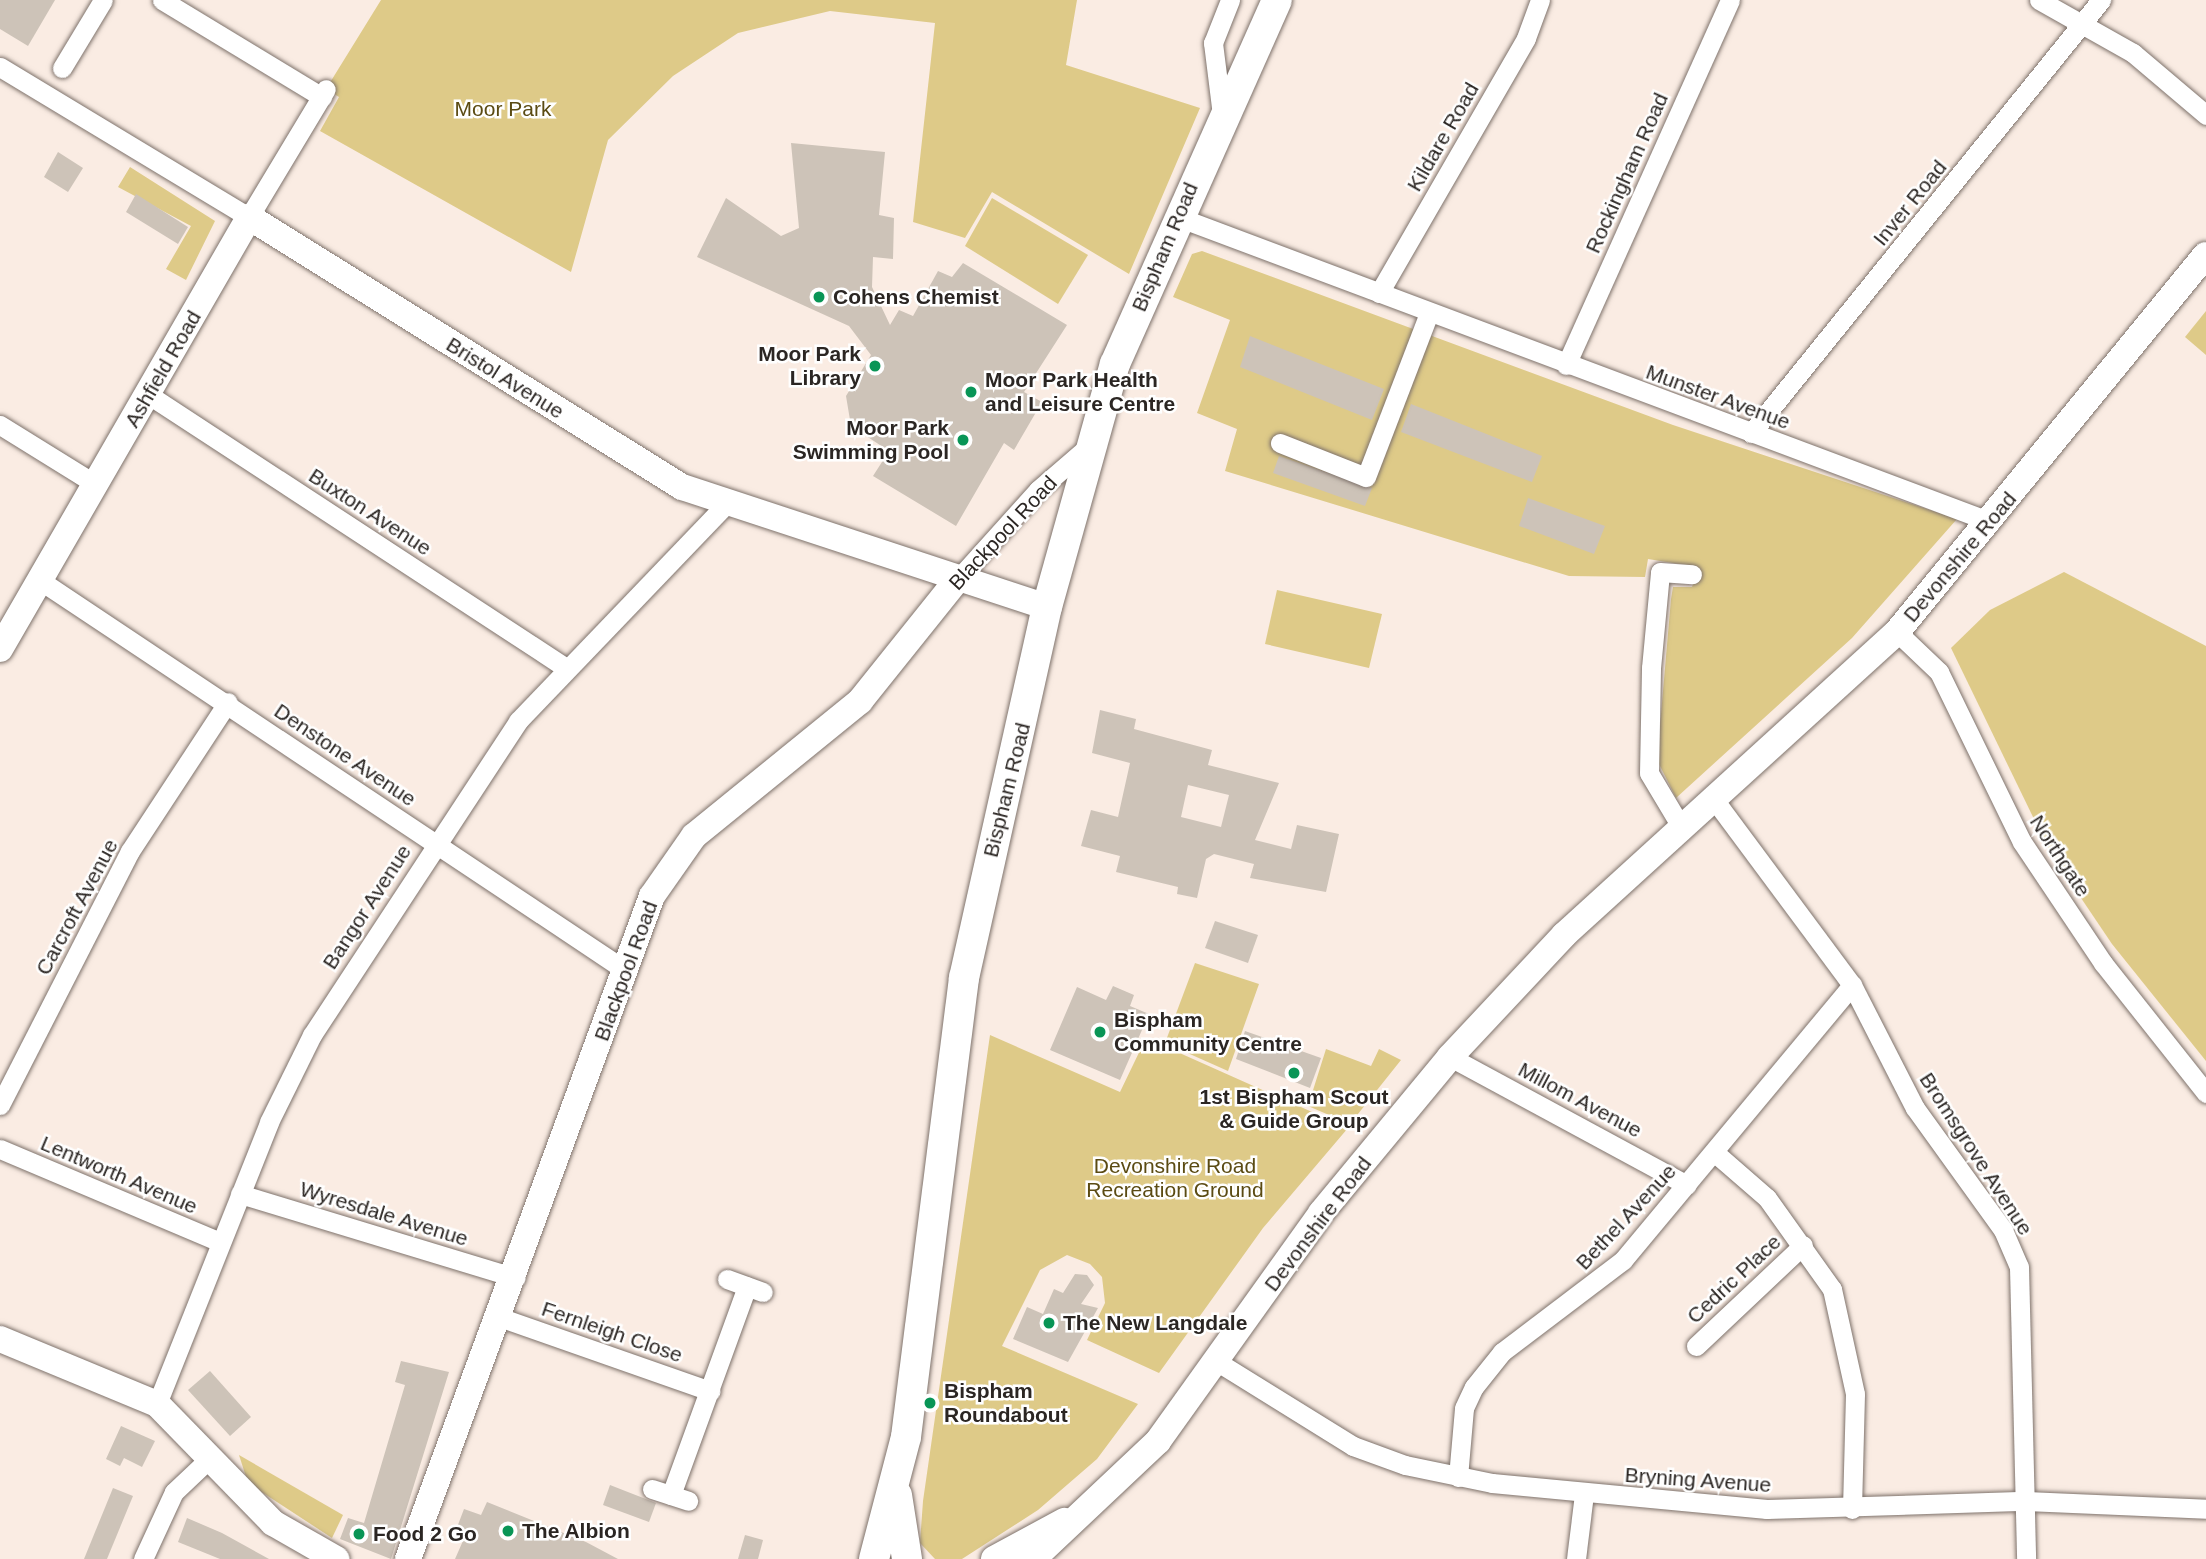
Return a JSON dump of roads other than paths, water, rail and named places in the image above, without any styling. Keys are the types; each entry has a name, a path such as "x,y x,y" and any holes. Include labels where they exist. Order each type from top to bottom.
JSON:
{"main road":[{"name":"Bispham Road","path":"874,1559 896,1491 964,978 1047,607 1089,446 1115,364 1222,115 1276,0"},
{"name":"Bispham Road","path":"896,1491 907,1559"}],"street":[{"path":"62,68 103,0"},
{"name":"Ashfield Road","path":"0,649 149,395 249,217 324,93 162,0"},
{"path":"1222,115 1213,43 1230,0"},
{"name":"Kildare Road","path":"1379,293 1526,38 1540,0"},
{"name":"Rockingham Road","path":"1566,365 1730,0"},
{"path":"2039,0 2133,53 2206,115"},
{"name":"Inver Road","path":"1751,433 2101,0"},
{"name":"Bristol Avenue","path":"0,67 249,217 682,487 725,505 1047,607"},
{"name":"Munster Avenue","path":"1178,217 1566,365 1991,522"},
{"name":"Devonshire Road","path":"1033,1559 1158,1441 1321,1213 1450,1057 1564,935 1716,802 1897,632 1991,522 2206,255"},
{"path":"1280,443 1366,477 1429,313"},
{"name":"Buxton Avenue","path":"149,395 566,668"},
{"path":"0,425 95,484"},
{"name":"Blackpool Road","path":"408,1559 516,1278 622,968 652,895 694,835 860,701 957,580 1038,490 1089,446"},
{"name":"Bangor Avenue","path":"157,1404 240,1194 312,1035 435,843 518,721 725,505"},
{"path":"1683,830 1649,773 1651,668 1660,572 1692,574"},
{"name":"Denstone Avenue","path":"41,581 228,702 622,968"},
{"name":"Northgate","path":"1897,632 1939,671 2029,853 2103,963 2206,1093"},
{"name":"Carcroft Avenue","path":"0,1105 130,851 228,702"},
{"name":"Bromsgrove Avenue","path":"1716,802 1852,985 1915,1108 2003,1230 2019,1267 2026,1559"},
{"name":"Bethel Avenue","path":"1458,1478 1464,1408 1474,1387 1502,1352 1615,1268 1852,985"},
{"name":"Millom Avenue","path":"1450,1057 1687,1185"},
{"name":"Lentworth Avenue","path":"0,1150 220,1242"},
{"path":"1714,1152 1767,1198 1804,1245 1832,1289 1853,1372 1852,1509"},
{"name":"Wyresdale Avenue","path":"240,1194 516,1278"},
{"name":"Cedric Place","path":"1696,1346 1804,1245"},
{"path":"652,1489 680,1498 710,1391 755,1289 727,1279"},
{"name":"Fernleigh Close","path":"499,1317 710,1391"},
{"path":"0,1339 157,1404 273,1523 336,1559"},
{"name":"Bryning Avenue","path":"1216,1361 1353,1446 1458,1478 1584,1494 1767,1509 1852,1509 2026,1502 2206,1509"},
{"path":"143,1559 174,1492 210,1458"},
{"path":"1576,1559 1584,1494"},
{"name":"Devonshire Road","path":"995,1559 1085,1512"}],"place":[{"name":"Cohens Chemist","path":"819,297"},
{"name":"Moor Park Library","path":"875,366"},
{"name":"Moor Park Health and Leisure Centre","path":"971,392"},
{"name":"Moor Park Swimming Pool","path":"963,440"},
{"name":"Bispham Community Centre","path":"1100,1032"},
{"name":"1st Bispham Scout & Guide Group","path":"1294,1073"},
{"name":"The New Langdale","path":"1049,1323"},
{"name":"Bispham Roundabout","path":"930,1403"},
{"name":"The Albion","path":"508,1531"},
{"name":"Food 2 Go","path":"359,1534"}],"park label":[{"name":"Moor Park","path":"503,109"},
{"name":"Devonshire Road Recreation Ground","path":"1175,1178"}]}
